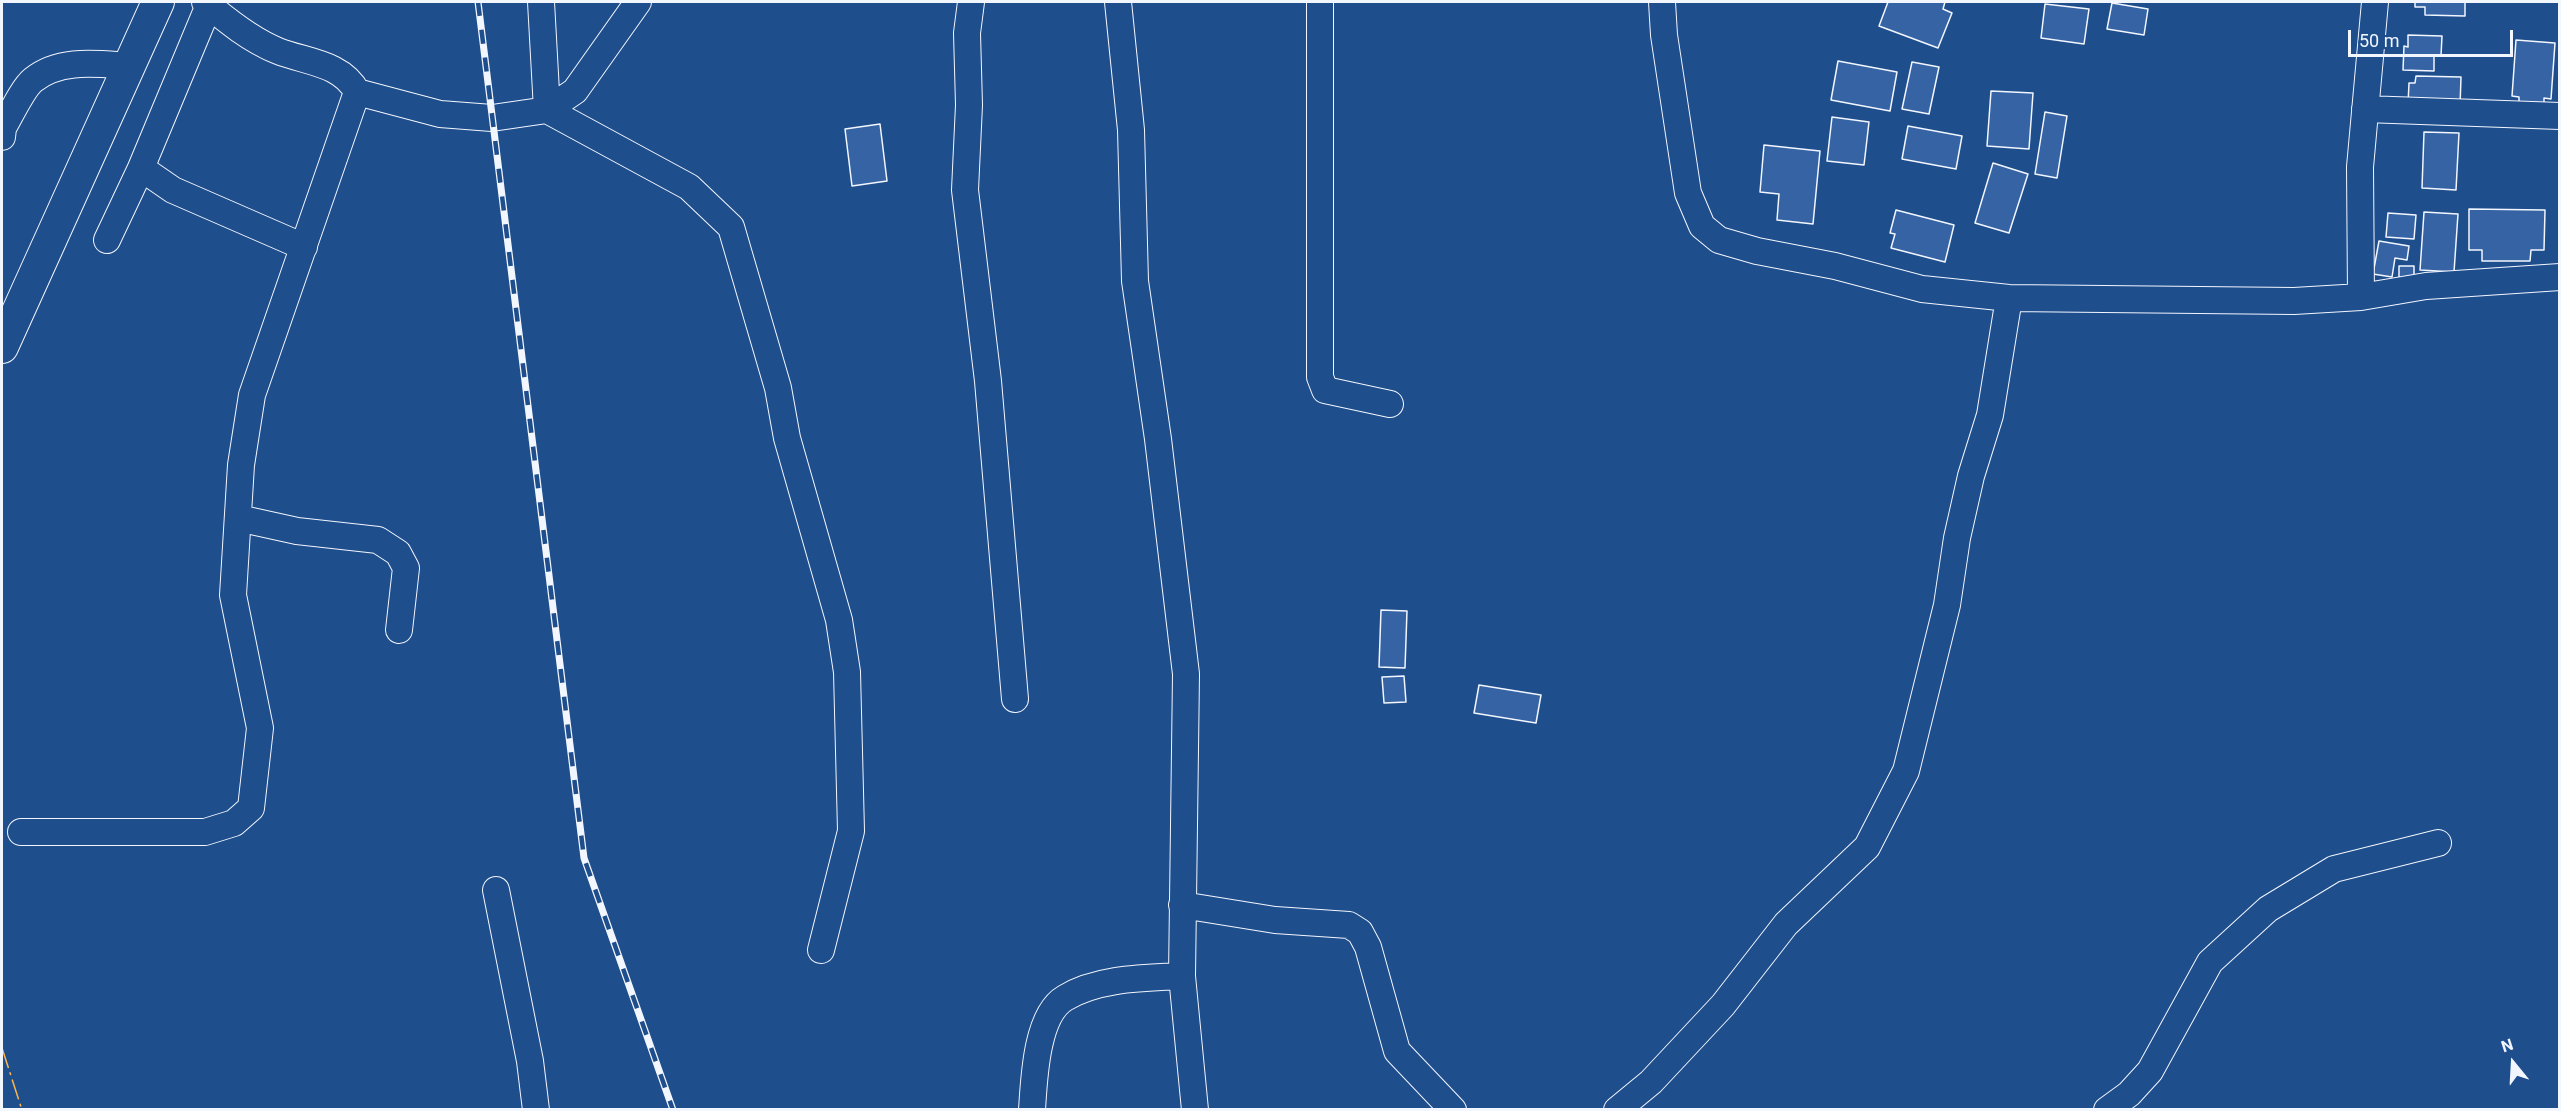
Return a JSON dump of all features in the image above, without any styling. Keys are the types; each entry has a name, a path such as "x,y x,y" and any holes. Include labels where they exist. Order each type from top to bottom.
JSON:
{"main road":[{"path":"2,347 158,2"}],"street":[{"path":"541,2 547,110"},
{"path":"357,92 440,114 492,118 547,110 575,91 638,2"},
{"path":"971,2 967,33 969,105 965,190 988,381 1015,699"},
{"path":"1118,2 1131,130 1135,281 1159,451 1186,674 1182,976 1195,1110"},
{"path":"1320,2 1320,377 1325,390 1390,404"},
{"path":"1660,2 1688,193 1702,225 1719,240 1835,266 1922,289 2009,298 2294,301 2361,297 2426,286 2559,278"},
{"path":"2361,297 2360,167 2375,2"},
{"path":"21,832 205,832 234,823 251,808 260,728 233,595 241,465 252,395 357,92 350,78 312,60 278,51 244,33 207,3 141,168 107,240"},
{"path":"2,137 3,128 32,80 59,67 80,63 130,66"},
{"path":"2365,109 2559,116"},
{"path":"547,110 689,187 731,227 778,388 787,438 839,620 847,672 851,831 821,950"},
{"path":"141,168 173,190 304,247"},
{"path":"1617,1110 1652,1082 1724,1005 1786,924 1867,847 1906,771 1947,605 1957,538 1971,476 1990,415 2009,298"},
{"path":"238,518 297,531 378,540 398,552 406,568 399,630"},
{"path":"2107,1110 2129,1094 2150,1071 2210,962 2268,909 2334,869 2438,843"},
{"path":"496,890 530,1061 536,1110"},
{"path":"1182,905 1275,920 1349,925 1360,932 1368,947 1398,1051 1453,1110"},
{"path":"1032,1110 1035,1059 1050,1016 1063,999 1092,987 1138,978 1182,976"}],"building":[{"path":"1888,2 1945,2 1943,9 1952,13 1938,48 1879,26"},
{"path":"2415,2 2465,2 2465,16 2425,15 2425,7 2415,7"},
{"path":"2112,3 2148,9 2144,35 2107,29"},
{"path":"2045,4 2089,9 2084,44 2041,38"},
{"path":"2408,35 2442,36 2441,56 2434,56 2434,71 2403,70 2404,46 2408,47"},
{"path":"2516,40 2555,43 2551,99 2544,98 2544,107 2519,106 2519,97 2512,96"},
{"path":"1838,61 1897,72 1890,111 1831,100"},
{"path":"1912,62 1939,67 1929,114 1902,109"},
{"path":"2416,76 2461,77 2460,106 2408,104 2409,83 2415,83"},
{"path":"1991,91 2033,93 2029,149 1987,146"},
{"path":"2045,112 2067,116 2057,178 2035,174"},
{"path":"1832,117 1869,122 1864,165 1827,161"},
{"path":"880,124 887,181 852,186 845,129"},
{"path":"1908,126 1962,136 1956,169 1902,159"},
{"path":"2424,132 2459,133 2456,190 2422,188"},
{"path":"1764,145 1820,151 1813,224 1777,220 1779,194 1760,192"},
{"path":"1993,163 2028,174 2009,233 1975,223"},
{"path":"2469,209 2545,210 2544,250 2531,250 2530,261 2482,261 2482,250 2469,250"},
{"path":"1896,210 1954,225 1945,262 1891,248 1895,234 1890,233"},
{"path":"2424,212 2458,214 2454,272 2420,270"},
{"path":"2388,213 2416,215 2414,239 2386,237"},
{"path":"2379,241 2409,246 2407,260 2395,258 2392,277 2373,274"},
{"path":"2399,266 2414,266 2414,279 2399,279"},
{"path":"1381,610 1407,611 1405,668 1379,667"},
{"path":"1404,676 1406,702 1384,703 1382,677"},
{"path":"1479,685 1541,695 1536,723 1474,713"}],"railway":[{"path":"478,2 584,858 673,1110"}],"power":[{"path":"2,1048 22,1110"}]}
